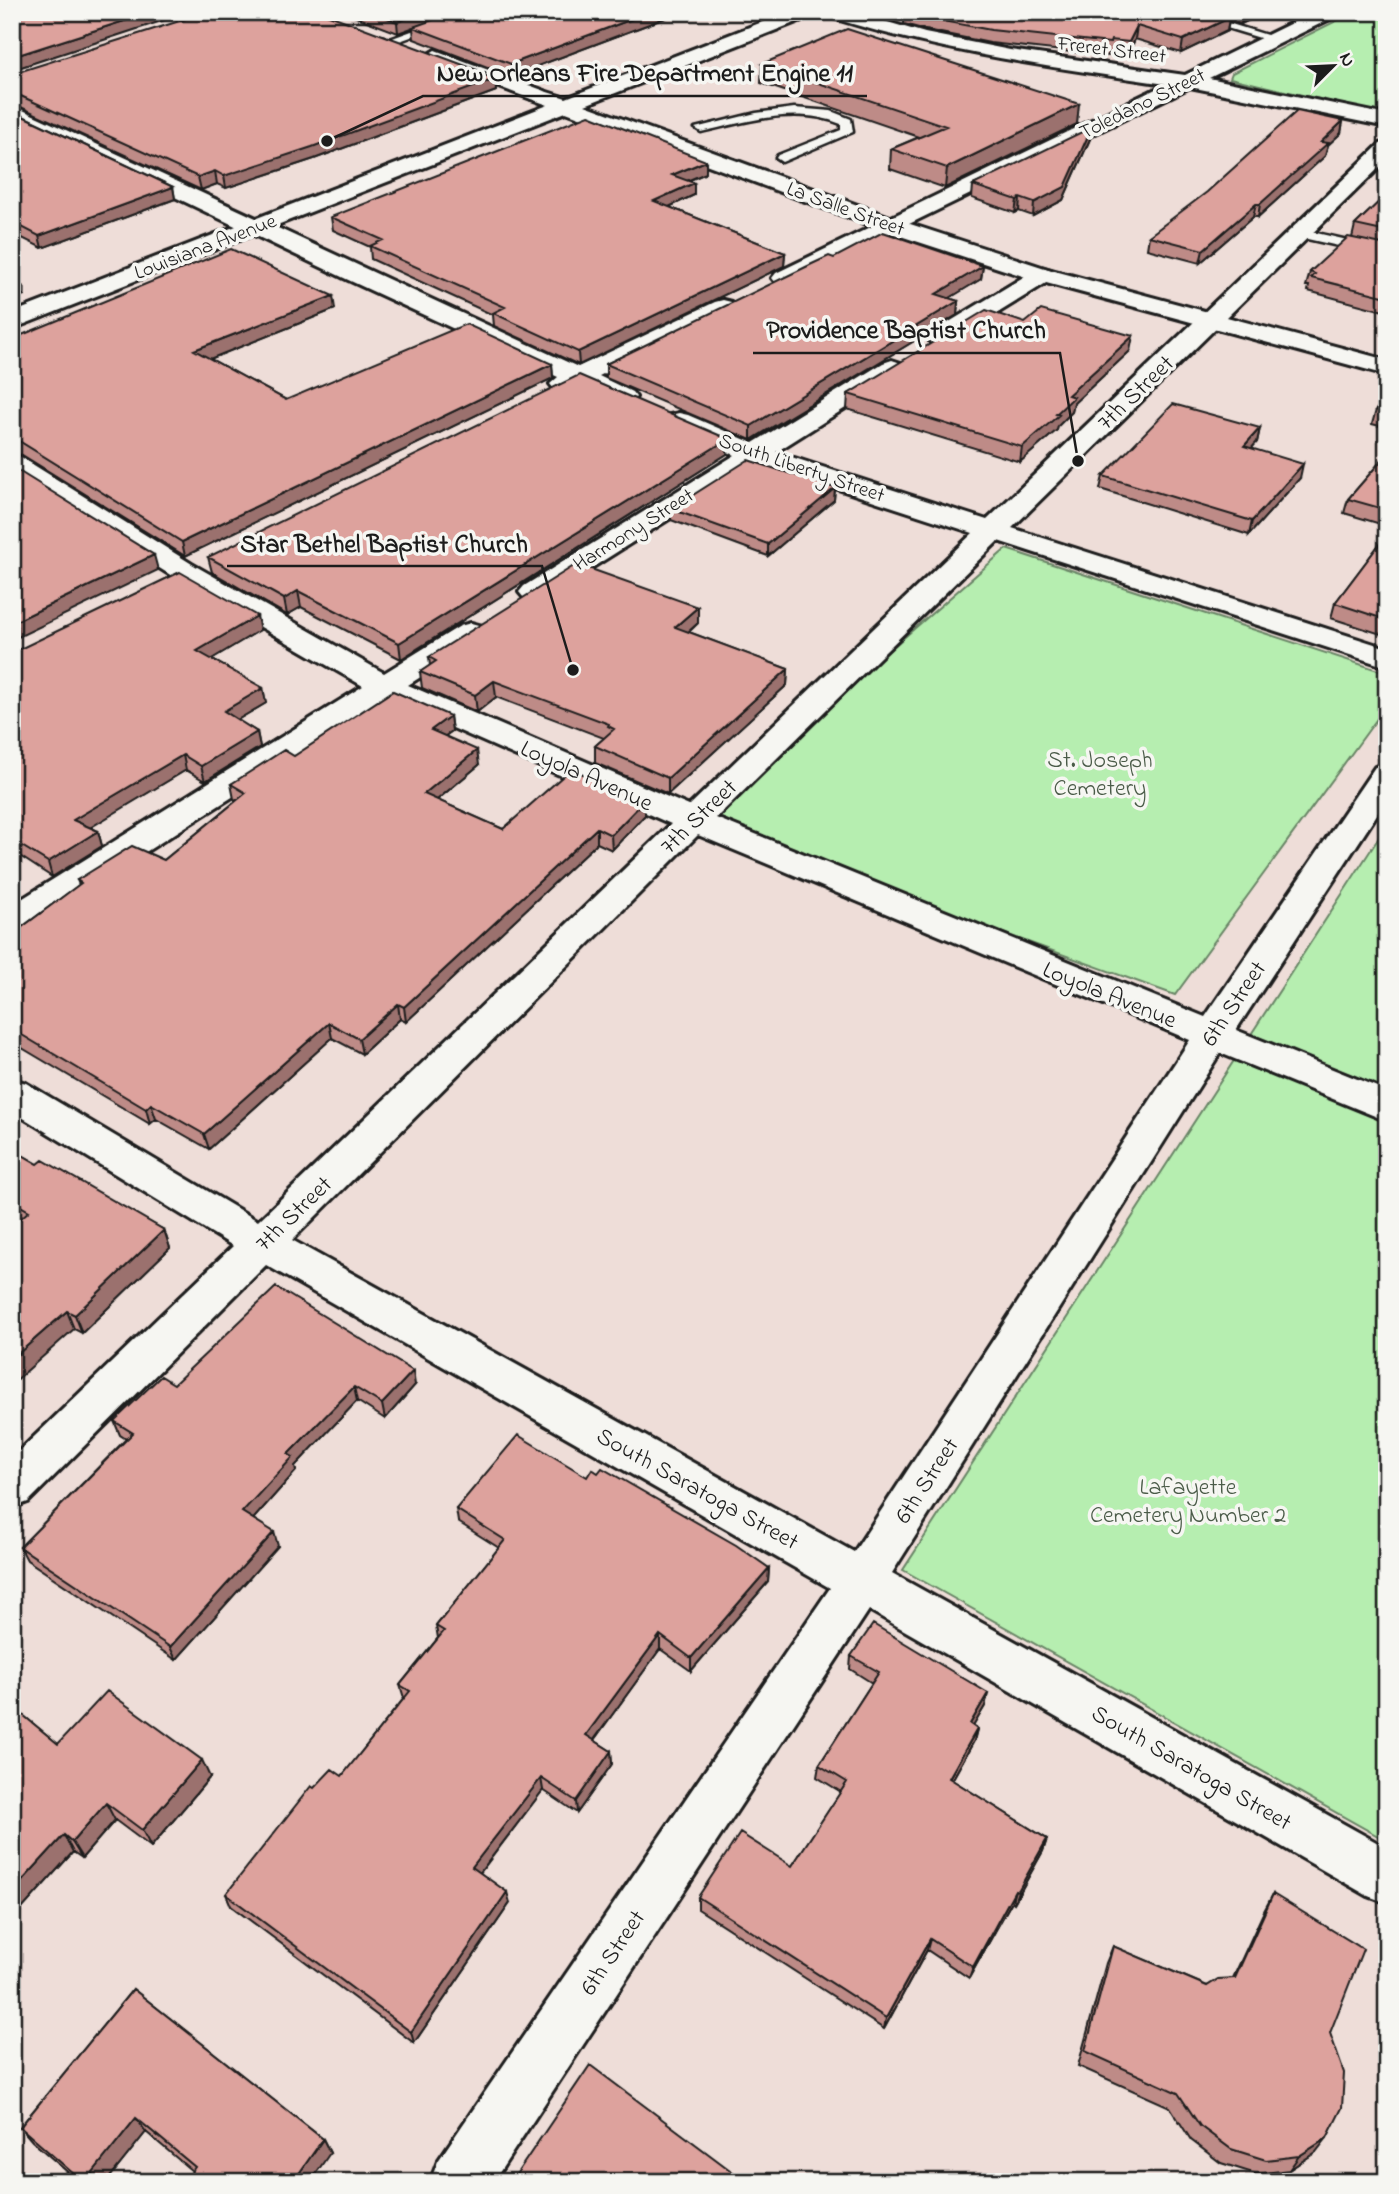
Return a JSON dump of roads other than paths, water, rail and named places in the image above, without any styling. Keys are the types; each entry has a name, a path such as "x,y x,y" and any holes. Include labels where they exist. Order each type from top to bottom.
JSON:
{"street":[{"name":"Louisiana Avenue","path":"12,322 253,214 399,171 568,90 603,92 805,12"},
{"name":"Freret Street","path":"834,12 890,31 982,53 1186,81 1387,121"},
{"name":"Toledano Street","path":"765,288 1329,12"},
{"name":"La Salle Street","path":"374,33 538,95 568,90 893,226 1043,275 1223,306 1387,368"},
{"path":"603,92 638,105"},
{"path":"458,125 538,95"},
{"path":"12,111 225,211"},
{"path":"676,119 736,141"},
{"name":"7th Street","path":"12,1488 693,821 1387,149"},
{"name":"La Salle Street","path":"759,150 817,172"},
{"path":"369,158 399,171"},
{"name":"La Salle Street","path":"888,198 949,219"},
{"name":"Louisiana Avenue","path":"199,221 225,211 253,214"},
{"name":"South Liberty Street","path":"253,214 577,377 753,453 1387,658"},
{"name":"Harmony Street","path":"12,921 753,453 1043,275"},
{"path":"14,291 44,281"},
{"path":"540,395 740,299"},
{"name":"Loyola Avenue","path":"12,463 182,570 386,687 693,821 1387,1107"},
{"name":"6th Street","path":"458,2182 862,1580 1212,1035 1387,774"},
{"name":"South Saratoga Street","path":"12,1093 262,1243 1387,1877"}],"lane":[{"path":"393,40 475,12"},
{"path":"1179,12 1274,38"},
{"path":"701,128 794,111 817,110 834,114 847,122 847,132 837,138 782,158"},
{"path":"1298,233 1387,253"}],"place":[{"name":"New Orleans Fire Department Engine 11","path":"327,141"},
{"name":"Providence Baptist Church","path":"1078,461"},
{"name":"Star Bethel Baptist Church","path":"573,670"}],"park label":[{"name":"St. Joseph Cemetery","path":"1100,773"},
{"name":"Lafayette Cemetery Number 2","path":"1188,1500"}]}
